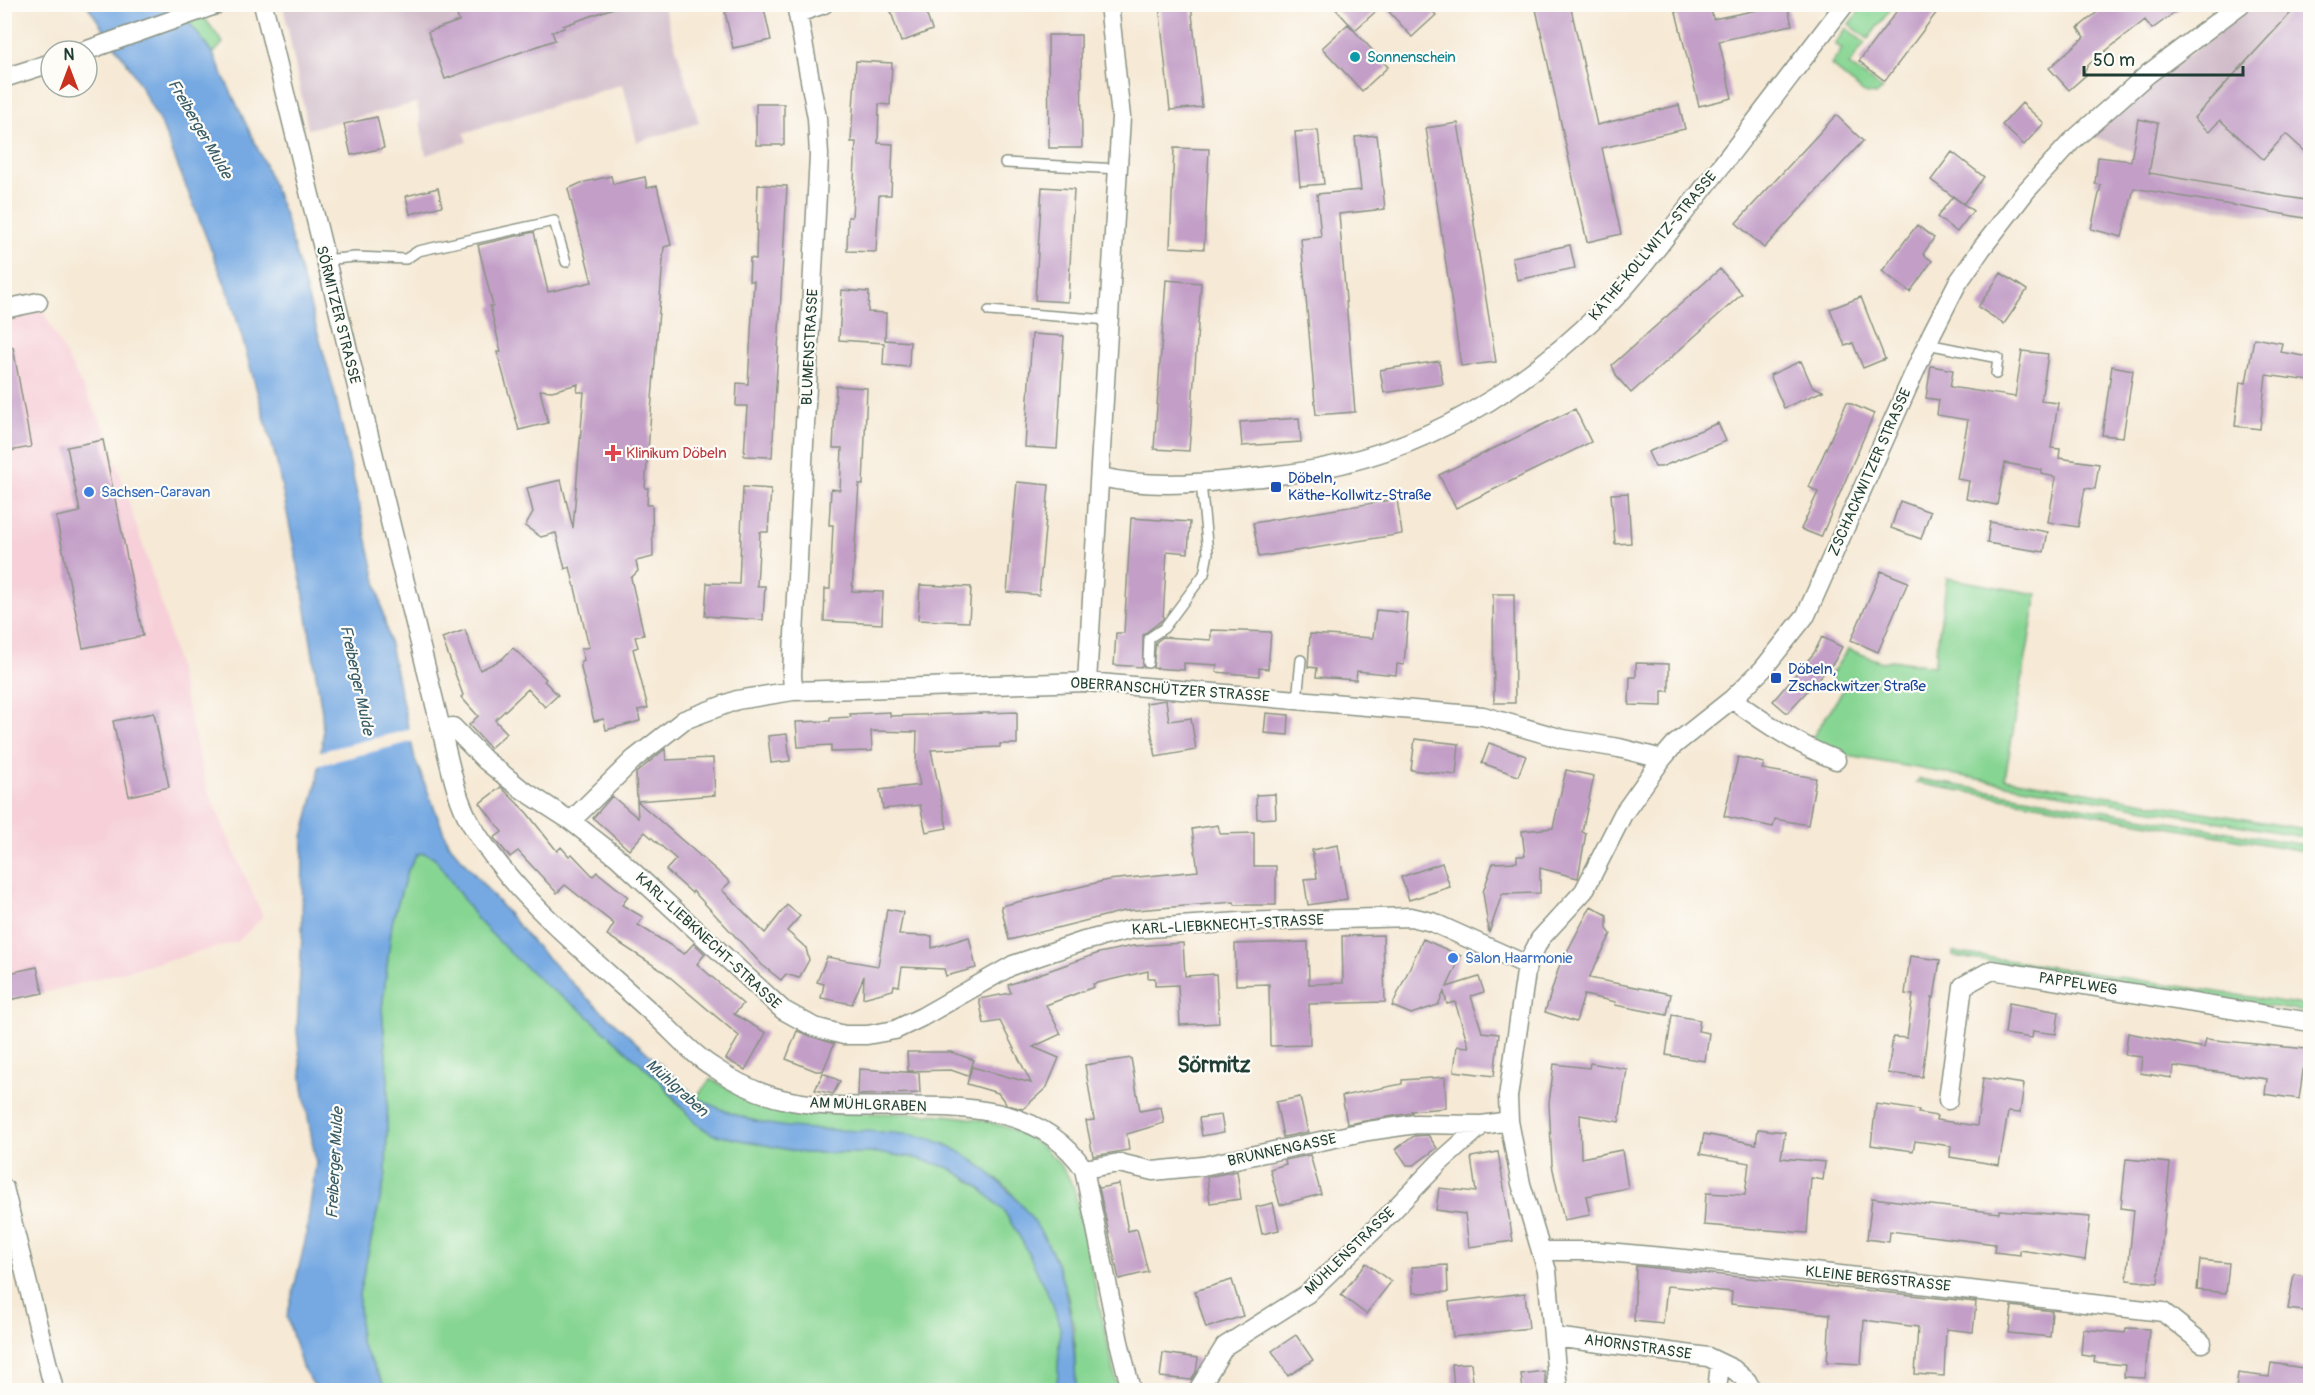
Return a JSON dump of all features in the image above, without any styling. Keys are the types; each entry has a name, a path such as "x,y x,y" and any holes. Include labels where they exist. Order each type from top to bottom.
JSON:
{"street":[{"name":"SÖRMITZER STRASSE","path":"263,4 441,729"},
{"path":"797,9 824,4"},
{"path":"1087,682 1121,117 1109,4"},
{"name":"KÄTHE-KOLLWITZ-STRASSE","path":"1101,477 1135,484 1201,483 1315,471 1394,450 1459,420 1527,375 1602,312 1706,184 1845,4"},
{"name":"ZSCHACKWITZER STRASSE","path":"1558,1390 1543,1251 1521,1184 1509,1121 1508,1097 1527,965 1540,939 1584,891 1623,814 1662,759 1674,745 1732,699 1763,669 1806,615 1927,344 1957,284 1982,248 2026,191 2071,142 2148,74 2241,4"},
{"path":"99,46 215,6"},
{"name":"BLUMENSTRASSE","path":"793,691 792,674 819,155 817,118 797,9"},
{"path":"4,78 39,67"},
{"path":"4,309 38,302"},
{"name":"OBERRANSCHÜTZER STRASSE","path":"571,822 655,740 684,720 737,700 793,691 1087,682 1483,716 1563,739 1619,748 1662,759"},
{"path":"1732,699 1762,722 1814,751 1836,760"},
{"name":"KARL-LIEBKNECHT-STRASSE","path":"441,729 453,727 502,774 617,857 783,1010 814,1027 844,1035 867,1035 895,1030 1012,965 1084,941 1133,929 1240,922 1411,917 1432,922 1527,965"},
{"name":"AM MÜHLGRABEN","path":"441,729 469,820 510,879 543,913 711,1066 735,1081 790,1101 842,1107 946,1108 995,1113 1032,1124 1052,1135 1071,1150 1083,1169 1131,1390"},
{"name":"PAPPELWEG","path":"1948,1100 1963,986 1992,970 2310,1022"},
{"path":"1482,1125 1509,1121"},
{"name":"BRUNNENGASSE","path":"1083,1169 1119,1163 1153,1171 1203,1166 1406,1126 1482,1125"},
{"name":"MÜHLENSTRASSE","path":"1198,1390 1225,1346 1307,1294 1438,1164 1482,1125"},
{"path":"4,1188 54,1390"},
{"name":"KLEINE BERGSTRASSE","path":"1543,1251 1596,1251 1749,1265 2163,1312 2202,1343"},
{"name":"AHORNSTRASSE","path":"1554,1337 1692,1353 1733,1369 1747,1381 1752,1390"},
{"path":"1717,1390 1720,1364"}],"lane":[{"path":"1005,163 1119,169"},
{"path":"324,260 355,257 406,259 418,250 554,220 566,262"},
{"path":"989,312 1109,320"},
{"path":"1927,344 1998,358 1996,374"},
{"path":"1148,663 1149,638 1164,628 1204,574 1208,553 1201,483"},
{"path":"1297,700 1301,660"}],"shaded area":[{"path":"283,5 663,5 699,123 637,142 623,84 464,133 467,142 426,155 417,103 308,129"},
{"path":"2256,5 2310,5 2310,225 2139,194 2143,155 2090,135 2170,69"},
{"path":"38,302 106,431 165,615 206,786 263,917 237,942 43,993 4,998 4,310"}],"green space":[{"path":"176,5 195,5 223,43 213,54"},
{"path":"1864,5 1894,5 1868,39 1849,24"},
{"path":"1846,28 1865,43 1849,65 1883,89 1876,95 1864,93 1831,65 1842,49 1835,44"},
{"path":"1947,578 2037,594 2005,778 2310,830 2310,838 1843,755 1810,741 1844,689 1830,676 1848,649 1882,662 1891,660 1934,666"},
{"path":"1919,779 2310,846 2310,852 1916,783"},
{"path":"424,853 434,857 548,987 580,1009 662,1083 678,1105 712,1134 804,1153 877,1153 912,1157 950,1168 977,1185 1004,1211 1024,1244 1053,1305 1060,1327 1057,1390 387,1390 360,1342 359,1294 386,1173 388,1081 382,1009 392,923 407,872 417,854"},
{"path":"1953,952 2310,1006 2310,1013 1953,956"},
{"path":"711,1079 758,1102 787,1110 823,1113 947,1115 987,1121 1022,1134 1052,1156 1074,1188 1118,1390 1076,1390 1074,1328 1068,1297 1054,1255 1009,1189 978,1164 946,1144 866,1132 802,1130 760,1124 716,1108 696,1097"}],"water":[{"path":"87,5 176,5 213,54 264,162 284,213 334,390 415,759 448,843 534,944 582,993 696,1097 724,1111 751,1120 777,1125 923,1137 953,1148 988,1172 1013,1196 1033,1220 1048,1244 1059,1270 1072,1326 1076,1390 1057,1390 1060,1327 1053,1305 1024,1244 1004,1211 977,1185 950,1168 912,1157 877,1153 804,1153 712,1134 695,1123 662,1083 580,1009 548,987 509,952 477,919 434,857 424,853 417,854 407,872 392,923 382,1009 388,1081 386,1173 359,1294 360,1342 387,1390 317,1390 302,1367 287,1317 305,1242 316,1163 303,1088 297,1031 302,934 303,837 317,782 323,735 322,713 303,591 276,459 232,302 162,126 131,69"}],"pier":[{"path":"412,729 415,741 316,766 317,752"}],"building":[{"path":"453,4 615,4 616,7 563,26 564,28 552,32 555,40 445,79 428,32 459,21"},
{"path":"763,4 771,40 733,48 725,12"},
{"path":"911,4 923,4 932,30 901,42 891,12"},
{"path":"1159,4 1191,4 1202,107 1170,110"},
{"path":"1331,4 1426,4 1436,15 1412,37 1383,5 1355,30"},
{"path":"1557,4 1570,4 1597,125 1679,105 1685,129 1602,148 1621,234 1587,242 1536,9"},
{"path":"1674,4 1710,4 1713,19 1787,4 1792,25 1719,41 1732,98 1699,106"},
{"path":"1902,4 1943,4 1885,81 1859,61"},
{"path":"2107,4 2186,4 2152,29 2145,20 2088,65 2084,72 2086,75 2069,90 2049,68 2084,37 2078,28"},
{"path":"2299,4 2310,4 2310,156 2286,134 2263,159 2220,120 2209,132 2194,118"},
{"path":"1348,24 1388,67 1362,91 1322,48"},
{"path":"1048,35 1081,35 1082,148 1049,148"},
{"path":"856,61 892,63 890,105 879,104 878,143 893,144 891,195 879,195 876,252 847,251 848,217 852,217 856,142 851,142"},
{"path":"2022,103 2044,123 2024,145 2002,125"},
{"path":"756,104 784,104 784,145 756,145"},
{"path":"1836,115 1863,141 1764,248 1736,223"},
{"path":"377,117 384,148 351,155 344,124"},
{"path":"2138,119 2158,123 2149,173 2310,201 2310,219 2134,188 2122,237 2091,229 2101,185 2095,184 2098,157 2131,161"},
{"path":"1458,123 1496,362 1461,366 1426,128"},
{"path":"1318,130 1324,184 1300,186 1295,132"},
{"path":"1377,135 1385,209 1339,214 1355,412 1316,415 1301,239 1321,237 1317,194 1361,190 1355,137"},
{"path":"1174,148 1209,149 1204,249 1170,247"},
{"path":"1952,152 1984,177 1963,204 1931,180"},
{"name":"Klinikum Döbeln","path":"611,176 613,184 645,177 647,188 657,186 671,245 664,247 645,488 648,488 647,505 652,505 653,557 636,561 638,571 631,578 644,635 635,637 638,647 633,649 648,708 638,710 640,721 606,730 604,719 594,721 581,668 581,661 584,660 581,649 589,647 570,567 565,569 556,533 541,537 525,526 533,512 527,488 561,480 573,528 584,392 577,392 578,384 552,391 540,390 548,423 519,430 497,352 501,352 490,306 493,306 478,245 534,232 548,292 592,282 568,189 581,183"},
{"path":"758,185 787,186 772,457 744,456 747,406 736,406 737,383 748,384 754,281 749,281 750,258 756,259"},
{"path":"1042,187 1074,189 1068,302 1035,300"},
{"path":"438,188 442,206 410,214 406,196"},
{"path":"1953,196 1973,211 1957,232 1937,217"},
{"path":"1917,225 1934,238 1923,254 1932,261 1910,292 1882,271"},
{"path":"1570,245 1575,268 1517,280 1512,257"},
{"path":"1720,269 1742,294 1631,393 1617,377 1612,365"},
{"path":"2001,273 2027,290 2004,324 1978,307"},
{"path":"1166,280 1201,283 1189,451 1154,449"},
{"path":"842,290 869,292 868,312 886,313 885,340 910,342 909,367 883,365 884,343 839,340"},
{"path":"1861,297 1885,359 1863,368 1853,343 1845,346 1830,309"},
{"path":"1032,334 1064,336 1057,449 1025,447"},
{"path":"2254,338 2282,343 2280,352 2310,357 2310,381 2266,375 2260,429 2235,426 2240,382 2246,383"},
{"path":"13,347 31,447 4,452 4,348"},
{"path":"2022,351 2048,354 2041,401 2058,403 2051,448 2060,449 2059,458 2099,464 2095,489 2085,488 2078,527 2048,522 2056,477 2041,474 2042,470 2005,463 1997,505 1966,499 1969,481 1957,479 1968,420 1937,415 1939,400 1926,398 1931,366 1953,370 1950,387 2015,397"},
{"path":"1439,361 1443,384 1384,393 1380,370"},
{"path":"1801,361 1812,386 1823,391 1784,408 1770,375"},
{"path":"2112,366 2133,370 2123,437 2102,435"},
{"path":"836,386 867,388 863,485 859,484 852,591 883,592 882,624 824,621 825,589 830,589 833,525 829,525 831,489 840,490 842,448 833,448"},
{"path":"1847,402 1874,414 1821,537 1801,529 1818,492 1809,487"},
{"path":"1575,409 1591,442 1456,508 1439,475"},
{"path":"1299,418 1301,442 1242,446 1240,422"},
{"path":"1718,423 1726,441 1661,467 1655,467 1648,452"},
{"path":"103,440 143,636 83,648 56,517 80,512 67,447"},
{"path":"1017,482 1049,485 1039,595 1007,592"},
{"path":"743,487 771,489 768,532 760,532 757,586 765,586 763,620 705,616 707,583 739,584"},
{"path":"1628,493 1631,543 1615,544 1611,494"},
{"path":"1397,499 1402,534 1259,557 1253,523"},
{"path":"1900,501 1930,512 1921,539 1891,528"},
{"path":"1131,518 1190,522 1188,553 1167,551 1163,619 1143,635 1143,667 1114,665 1116,633 1124,633"},
{"path":"1990,522 2048,532 2044,552 1987,543"},
{"path":"1881,571 1908,582 1878,652 1851,640"},
{"path":"920,585 971,587 969,622 918,620"},
{"path":"1493,594 1514,594 1515,703 1494,703"},
{"path":"1376,610 1408,613 1404,665 1397,664 1396,675 1357,671 1356,680 1316,677 1317,668 1308,667 1310,634 1373,638"},
{"path":"465,630 480,670 501,660 513,648 546,679 544,681 558,695 545,707 528,689 495,720 507,733 490,748 469,725 478,716 461,697 463,695 442,638"},
{"path":"1211,630 1271,632 1268,669 1259,668 1259,676 1216,672 1217,665 1184,663 1184,670 1153,668 1156,642 1163,637 1211,640"},
{"path":"1822,637 1842,647 1834,662 1787,713 1773,701 1814,653"},
{"path":"1636,663 1669,664 1669,691 1662,691 1662,706 1629,705 1630,677 1636,677"},
{"path":"1166,700 1169,721 1191,718 1196,750 1156,757 1146,703"},
{"path":"890,712 890,716 1017,712 1017,744 1000,744 1000,747 931,750 947,828 926,832 920,805 883,809 880,790 920,785 916,767 917,732 871,731 872,751 831,752 831,745 798,747 796,722 830,721 830,718 851,717 850,714"},
{"path":"154,713 169,787 129,796 113,721"},
{"path":"1266,713 1289,715 1288,735 1264,733"},
{"path":"787,734 790,761 771,763 768,736"},
{"path":"1415,739 1459,744 1456,775 1411,770"},
{"path":"1489,743 1526,756 1518,776 1482,763"},
{"path":"665,749 666,760 713,758 715,795 637,801 636,773"},
{"path":"1738,757 1764,763 1762,769 1816,778 1808,825 1775,819 1773,827 1724,816"},
{"path":"1566,770 1594,776 1582,832 1586,833 1578,878 1540,868 1540,893 1502,894 1489,933 1483,892 1493,863 1517,862 1517,856 1525,856 1522,831 1553,828"},
{"path":"501,787 527,813 557,851 561,847 569,856 572,854 593,876 597,872 628,897 622,905 643,917 638,925 684,954 694,943 705,954 697,964 743,1004 734,1014 766,1033 745,1070 726,1059 739,1036 664,972 607,935 614,924 565,885 557,893 518,851 510,857 494,838 502,832 480,803"},
{"path":"1275,794 1276,818 1257,819 1256,795"},
{"path":"612,796 638,818 637,801 730,882 722,890 765,933 787,905 800,916 787,931 806,948 809,960 799,978 786,974 781,980 762,965 693,891 692,893 666,870 676,859 645,832 629,850 593,818"},
{"path":"1218,825 1220,834 1254,833 1254,866 1276,866 1276,905 1235,905 1234,902 1124,911 1009,940 1001,906 1108,880 1198,871 1192,829"},
{"path":"1338,845 1347,899 1308,905 1304,879 1317,878 1312,850"},
{"path":"1442,863 1450,887 1409,900 1401,877"},
{"path":"1591,906 1607,915 1607,929 1611,934 1589,978 1671,994 1667,1015 1615,1005 1616,1002 1584,995 1576,1022 1545,1012 1559,967"},
{"path":"887,909 903,912 899,935 932,936 932,948 969,937 976,968 946,976 944,969 902,967 899,986 894,985 893,990 863,998 864,976 852,1004 821,998 824,984 817,982 827,957 878,966"},
{"path":"1383,935 1385,1002 1309,1004 1310,1045 1270,1046 1269,984 1236,985 1235,944 1308,942 1309,984 1343,983 1342,936"},
{"path":"1423,939 1461,956 1447,987 1479,977 1484,992 1471,996 1482,1032 1499,1034 1494,1076 1454,1071 1457,1046 1469,1047 1455,1002 1447,1004 1444,992 1438,1005 1411,1014 1392,1006"},
{"path":"1183,943 1185,976 1216,974 1219,1023 1180,1025 1178,985 1155,986 1155,978 1148,978 1148,971 1093,984 1094,987 1046,1005 1061,1034 1033,1047 1059,1058 1047,1087 1023,1109 1007,1105 998,1093 967,1084 972,1067 1031,1083 1000,1021 984,1024 979,999 1011,993 1008,985 1099,953 1133,946"},
{"path":"1910,956 1940,960 1934,998 1932,997 1922,1077 1888,1073 1893,1037 1907,1038 1913,995 1905,994"},
{"path":"37,967 43,993 4,1001 4,974"},
{"path":"2009,1003 2059,1012 2056,1034 2033,1031 2032,1038 2005,1034"},
{"path":"1672,1015 1700,1020 1698,1031 1709,1033 1705,1061 1666,1055"},
{"path":"797,1031 834,1044 823,1071 816,1071 786,1059"},
{"path":"2128,1033 2204,1048 2206,1039 2306,1049 2299,1099 2265,1094 2267,1079 2174,1066 2172,1078 2140,1073 2142,1057 2125,1055"},
{"path":"907,1052 951,1052 974,1060 968,1076 951,1070 908,1071"},
{"path":"1131,1058 1140,1111 1161,1107 1164,1123 1127,1134 1129,1150 1093,1156 1086,1121 1094,1120 1085,1065"},
{"path":"1590,1063 1627,1069 1619,1122 1580,1115 1581,1158 1622,1150 1628,1188 1586,1196 1590,1215 1564,1220 1552,1165 1549,1103 1554,1064 1589,1068"},
{"path":"859,1069 919,1073 920,1093 858,1095"},
{"path":"823,1073 840,1081 833,1094 815,1090"},
{"path":"1445,1077 1446,1108 1411,1111 1412,1113 1347,1124 1342,1096 1402,1084 1402,1080"},
{"path":"1983,1078 2024,1084 2020,1113 2008,1112 1999,1165 1950,1157 1951,1146 1915,1141 1913,1151 1871,1145 1876,1104 1919,1110 1918,1113 1937,1116 1936,1120 1977,1126"},
{"path":"1300,1097 1308,1132 1283,1137 1276,1102"},
{"path":"1221,1115 1224,1132 1202,1136 1199,1118"},
{"path":"1758,1129 1785,1132 1781,1158 1825,1162 1823,1180 1811,1178 1807,1233 1704,1225 1706,1193 1745,1195 1749,1163 1700,1154 1704,1134 1756,1144"},
{"path":"1428,1135 1437,1148 1414,1165 1407,1165 1396,1149 1414,1136"},
{"path":"1498,1152 1513,1241 1469,1247 1465,1214 1436,1210 1439,1188 1476,1192 1471,1157"},
{"path":"1310,1155 1321,1194 1280,1205 1270,1169 1286,1164 1285,1160"},
{"path":"2126,1159 2170,1163 2158,1283 2127,1280 2134,1210 2121,1208"},
{"path":"1237,1171 1241,1199 1210,1203 1207,1177"},
{"path":"1119,1184 1128,1231 1137,1229 1148,1272 1119,1279 1099,1188"},
{"path":"1872,1198 1999,1213 1999,1210 2090,1217 2085,1260 2020,1250 2020,1255 1994,1252 1995,1244 1890,1231 1889,1242 1867,1239"},
{"path":"1273,1203 1279,1230 1262,1234 1256,1207"},
{"path":"2200,1260 2229,1263 2226,1293 2197,1290"},
{"path":"1366,1263 1391,1282 1366,1314 1341,1295"},
{"path":"1447,1265 1448,1292 1413,1293 1412,1267"},
{"path":"1636,1266 1976,1302 1973,1332 1946,1329 1944,1376 1915,1374 1918,1327 1864,1320 1861,1364 1827,1362 1830,1314 1731,1304 1732,1292 1667,1286 1663,1324 1634,1321"},
{"path":"2294,1274 2310,1277 2310,1312 2288,1309"},
{"path":"1232,1280 1243,1316 1206,1328 1195,1291"},
{"path":"1525,1293 1529,1328 1453,1337 1449,1302"},
{"path":"2012,1306 2052,1311 2050,1337 2009,1333"},
{"path":"2126,1328 2149,1329 2145,1378 2124,1377 2125,1365 2094,1362 2095,1357 2081,1355 2083,1329 2125,1333"},
{"path":"1296,1335 1313,1360 1288,1376 1272,1351"},
{"path":"1163,1353 1198,1358 1196,1372 1191,1380 1160,1377"},
{"path":"1471,1363 1474,1390 1454,1390 1452,1364"},
{"path":"2271,1363 2309,1369 2306,1390 2236,1390 2238,1373 2269,1377"},
{"path":"1544,1371 1547,1390 1523,1390 1521,1374"}],"place":[{"name":"Sonnenschein","path":"1355,57"},
{"name":"Klinikum Döbeln","path":"613,453"},
{"name":"Döbeln, Käthe-Kollwitz-Straße","path":"1276,487"},
{"name":"Sachsen-Caravan","path":"89,492"},
{"name":"Döbeln, Zschackwitzer Straße","path":"1776,678"},
{"name":"Salon Haarmonie","path":"1453,958"}],"district":[{"name":"Sörmitz","path":"1214,1065"}],"water label":[{"name":"Freiberger Mulde","path":"200,129"},
{"name":"Freiberger Mulde","path":"357,680"},
{"name":"Mühlgraben","path":"677,1088"},
{"name":"Freiberger Mulde","path":"335,1163"}]}
